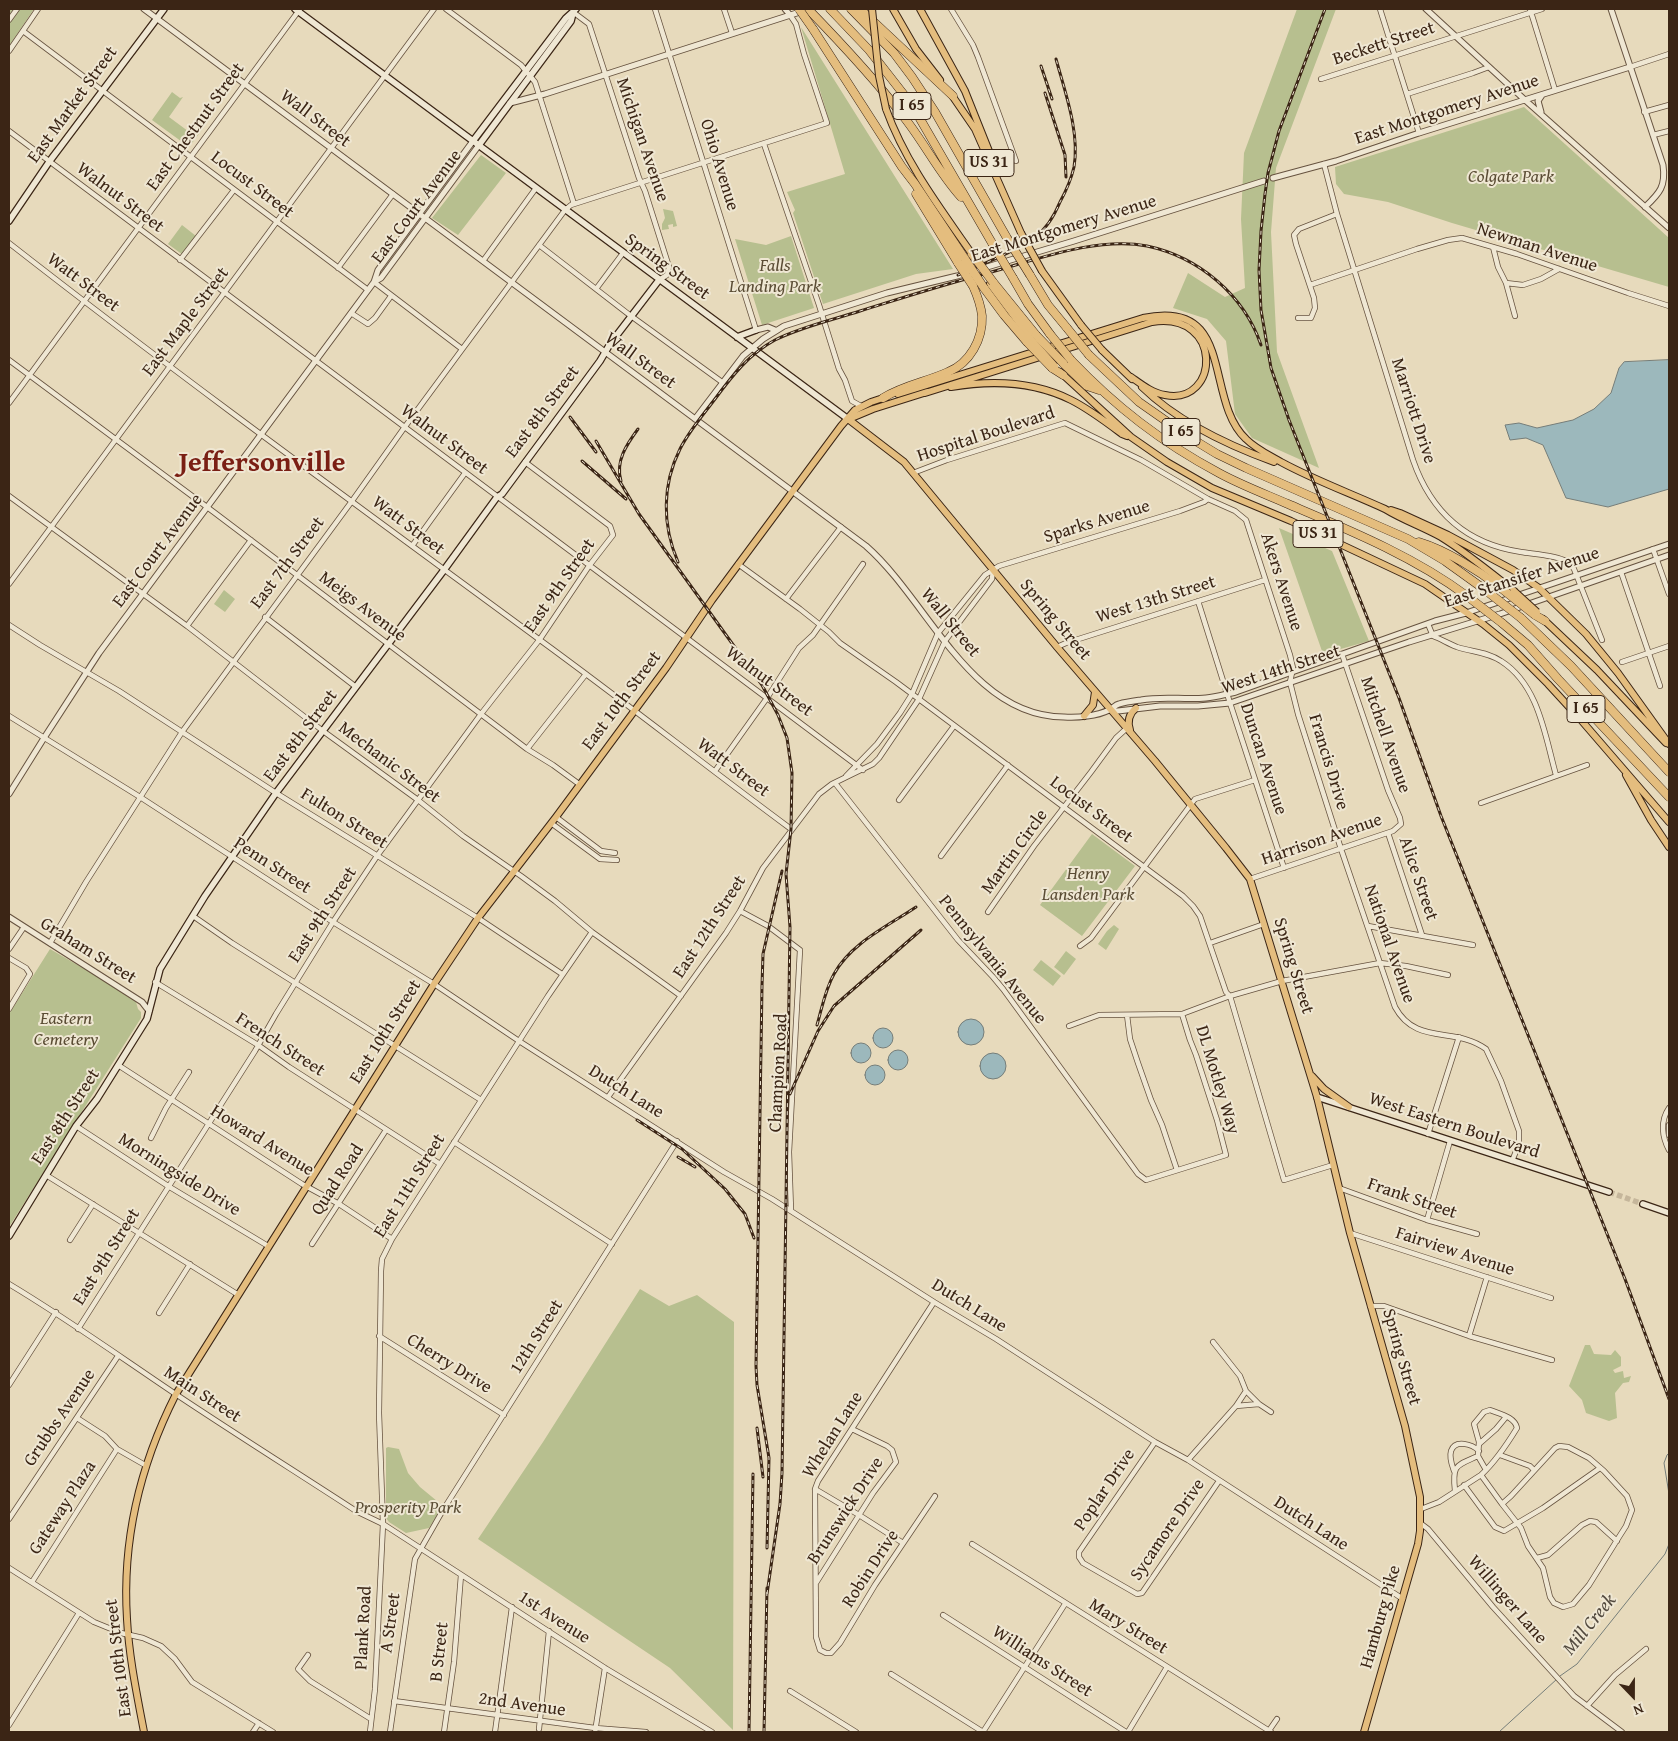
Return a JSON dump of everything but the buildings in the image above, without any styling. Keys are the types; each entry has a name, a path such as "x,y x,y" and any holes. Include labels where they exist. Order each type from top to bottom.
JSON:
{"highway":[{"path":"799,9 902,167 912,186 965,259 989,285 1053,367 1062,375"},
{"path":"809,9 871,76 923,142 949,184 968,205"},
{"name":"I 65","path":"830,9 869,50 912,105 968,205 1028,304 1071,360 1103,392 1146,428 1205,465 1245,485 1374,541 1434,574 1467,596 1528,645 1669,797"},
{"path":"857,10 953,96"},
{"name":"I 65","path":"857,10 894,53 935,112 1007,238 1048,305 1089,355 1139,402 1217,454 1408,538 1484,589 1521,618 1571,666 1669,772"},
{"path":"883,398 904,387 948,372 967,359 977,344 982,314 965,259"},
{"path":"1031,339 1063,363 1087,386 1103,392"},
{"path":"1408,538 1431,546 1469,567 1545,621"}],"main road":[{"name":"East Market Street","path":"9,220 49,162 164,9"},
{"path":"872,9 879,76 886,109 893,130 965,259"},
{"name":"US 31","path":"894,9 916,49 953,96 974,129 1008,206 1042,271 1080,325 1102,350 1152,397 1187,422 1232,445 1294,468 1384,509 1439,537 1471,557 1514,591 1536,614"},
{"path":"920,9 965,91 1003,186 1008,206"},
{"name":"Spring Street","path":"298,10 897,456 1109,710 1129,730 1192,805 1250,879 1317,1097 1350,1233 1406,1426 1417,1478 1421,1509"},
{"path":"476,143 566,18 574,10"},
{"path":"476,143 510,103 528,73"},
{"name":"East 8th Street","path":"9,1236 76,1126 97,1099 147,1019 160,969 232,856 276,793 497,497 502,494 600,361 604,352 659,280"},
{"path":"861,406 1143,318 1170,315 1187,320 1204,336 1216,363 1226,406 1237,430 1252,445 1294,468"},
{"path":"848,419 873,409 1152,322 1164,321 1181,324 1194,333 1204,346 1207,359 1205,371 1199,382 1186,393 1176,396 1162,395 1131,377"},
{"path":"737,337 756,330"},
{"name":"US 31","path":"1062,375 1131,437 1167,462 1204,484 1362,553 1417,580 1478,621 1509,645 1548,684 1669,822"},
{"path":"925,393 966,384 988,382 1019,384 1047,390 1072,400 1122,434 1131,437"},
{"name":"East 10th Street","path":"144,1732 128,1635 126,1574 128,1548 134,1507 145,1465 162,1421 176,1394 237,1294 308,1187 434,984 478,918 556,817 687,638 738,564 855,410 861,406"},
{"path":"1384,509 1400,513 1448,535 1513,570 1539,588 1586,634 1618,673 1669,744"},
{"path":"1545,621 1597,670 1657,735 1669,744"},
{"path":"1084,716 1093,705 1095,692"},
{"path":"1129,730 1129,719 1132,711 1136,708"},
{"path":"1624,770 1630,784 1669,847"},
{"path":"1310,1073 1324,1089 1349,1107"},
{"name":"West Eastern Boulevard","path":"1317,1097 1609,1192"},
{"path":"1643,1204 1669,1213"},
{"name":"Hamburg Pike","path":"1364,1732 1418,1544 1421,1509"}],"street":[{"path":"9,20 17,9"},
{"path":"9,51 38,9"},
{"name":"Wall Street","path":"144,9 866,546 882,561 938,633 991,690 1010,702 1042,715 1065,718 1109,710"},
{"name":"East Maple Street","path":"9,584 434,9"},
{"path":"446,9 521,66 535,82 574,204"},
{"name":"Ohio Avenue","path":"655,9 756,330"},
{"path":"724,9 732,33"},
{"path":"565,210 574,204 827,123 796,24 785,9"},
{"path":"510,103 540,96 809,9"},
{"path":"951,9 973,45 1016,161"},
{"path":"1380,9 1419,133"},
{"path":"1426,9 1669,228"},
{"name":"Beckett Street","path":"1321,79 1530,11 1542,9"},
{"path":"1611,9 1663,165 1664,182 1660,190 1645,207"},
{"name":"East Chestnut Street","path":"9,403 298,10"},
{"name":"Michigan Avenue","path":"574,10 589,24 669,267 667,275 659,280"},
{"path":"1530,11 1555,90"},
{"name":"Locust Street","path":"23,31 368,290"},
{"path":"1630,67 1669,54"},
{"path":"1407,94 1489,66"},
{"name":"East Montgomery Avenue","path":"1273,178 1324,164 1630,67"},
{"path":"1542,94 1538,101 1542,114"},
{"path":"1644,112 1669,105"},
{"name":"Walnut Street","path":"9,131 224,294 864,770"},
{"path":"1653,135 1669,131"},
{"name":"East Court Avenue","path":"9,794 87,672 374,282 378,270 419,214 476,143"},
{"name":"East Court Avenue","path":"374,282 381,278 476,143"},
{"path":"764,144 839,369 852,401 861,406"},
{"name":"Marriott Drive","path":"1324,164 1354,270 1413,460 1422,483 1432,499 1450,520 1474,537 1506,550 1566,561 1577,575"},
{"name":"East Montgomery Avenue","path":"776,330 887,293 957,276 1264,181"},
{"path":"483,262 536,188"},
{"path":"180,260 234,190"},
{"path":"338,268 393,194"},
{"name":"East 7th Street","path":"50,943 86,882 182,732 232,661 565,210"},
{"path":"1298,318 1308,319 1313,316 1315,308 1310,285 1294,235 1299,229 1337,214"},
{"name":"Newman Avenue","path":"1310,285 1455,238 1470,240 1493,247 1669,306"},
{"name":"Watt Street","path":"9,243 84,302 444,570 540,639 792,829"},
{"path":"540,245 631,316 722,382"},
{"path":"1493,247 1498,268 1506,283 1515,316"},
{"path":"596,289 623,253"},
{"path":"1506,283 1523,285 1541,279 1559,269"},
{"path":"374,282 462,349"},
{"path":"351,313 368,324 392,296"},
{"path":"696,419 743,356 776,330 768,326 756,330"},
{"name":"Meigs Avenue","path":"9,360 208,507 528,749 579,784"},
{"name":"Hospital Boulevard","path":"913,473 1050,427 1068,424 1141,460 1208,499"},
{"name":"East 9th Street","path":"78,1329 258,1046 333,922 418,800 481,714 540,639 611,539 613,532 606,522 525,462"},
{"path":"412,546 465,473"},
{"name":"Mechanic Street","path":"9,496 187,626 463,836 555,901 592,932 681,996"},
{"name":"Akers Avenue","path":"1208,499 1235,511 1246,520 1290,655 1293,668 1290,682"},
{"name":"Sparks Avenue","path":"993,570 999,566 1198,504 1208,499"},
{"path":"786,600 841,527"},
{"path":"187,626 251,540"},
{"name":"East Stansifer Avenue","path":"1383,640 1669,544"},
{"path":"1653,549 1669,594"},
{"name":"East Stansifer Avenue","path":"1386,650 1478,621 1669,555"},
{"name":"Locust Street","path":"738,564 820,625 840,643 919,699 1145,867 1193,906 1200,916 1226,992 1230,996 1284,1180 1333,1165"},
{"path":"715,771 767,698 799,648 813,635 862,564"},
{"name":"East 12th Street","path":"841,780 857,765 891,726 912,694 938,633 985,575 993,570"},
{"name":"East 12th Street","path":"608,1097 740,911 763,868 819,794 835,783 864,770 879,758 919,699 945,641 992,579 993,570"},
{"path":"1621,572 1660,686"},
{"path":"1577,575 1602,640"},
{"name":"West 13th Street","path":"1057,648 1066,643 1265,580"},
{"name":"Duncan Avenue","path":"1198,601 1284,868"},
{"path":"265,617 356,687"},
{"path":"1428,624 1433,636 1458,647 1479,652 1501,661 1522,680 1530,692 1537,709 1556,776"},
{"name":"Fulton Street","path":"9,625 478,918 562,974"},
{"name":"West 14th Street","path":"1109,710 1117,704 1146,699 1202,698 1227,694 1383,640"},
{"path":"1622,662 1669,646"},
{"name":"West 14th Street","path":"1109,710 1118,711 1160,706 1198,706 1230,703 1386,650"},
{"name":"Mitchell Avenue","path":"1342,654 1401,824"},
{"path":"528,749 586,674"},
{"name":"Francis Drive","path":"1290,682 1341,849"},
{"name":"Penn Street","path":"9,716 434,984 519,1041"},
{"path":"900,800 954,726"},
{"name":"Martin Circle","path":"988,912 1034,846 1116,738 1129,730"},
{"path":"1481,802 1587,765"},
{"path":"941,856 1008,766"},
{"path":"1080,946 1091,938 1195,799 1255,780"},
{"name":"Pennsylvania Avenue","path":"835,783 958,940 993,976 1138,1174 1144,1180 1176,1170"},
{"path":"556,817 602,851 615,853"},
{"path":"551,823 600,859 617,860"},
{"name":"Harrison Avenue","path":"1250,879 1388,833 1401,824"},
{"name":"Alice Street","path":"1388,833 1422,935"},
{"name":"National Avenue","path":"1341,849 1395,1007 1402,1019 1417,1030 1459,1037 1482,1046 1490,1054 1519,1131 1519,1144 1512,1161"},
{"name":"Champion Road","path":"740,911 768,926 800,950 789,1152 790,1210"},
{"path":"193,916 232,944 481,1100"},
{"name":"Graham Street","path":"9,917 142,1002 149,1011"},
{"path":"1210,943 1264,924"},
{"path":"1368,926 1473,945"},
{"path":"9,949 24,927"},
{"name":"East 11th Street","path":"383,1524 379,1413 379,1336 382,1260 392,1238 562,974 592,932"},
{"path":"9,958 26,968 30,974 9,1009"},
{"path":"1069,1026 1099,1015 1182,1014 1230,996 1282,982 1380,963 1406,966 1448,975"},
{"name":"French Street","path":"156,982 440,1164"},
{"name":"DL Motley Way","path":"1176,1170 1226,1155 1217,1120 1182,1014"},
{"path":"1127,1015 1130,1039 1151,1100 1162,1125 1176,1170"},
{"path":"1428,1134 1459,1037"},
{"name":"Dutch Lane","path":"519,1041 724,1172 790,1210 1013,1350 1155,1442 1188,1460 1402,1599"},
{"name":"Howard Avenue","path":"118,1065 207,1124 392,1238"},
{"path":"150,1138 189,1072"},
{"path":"1669,1108 1665,1113 1663,1125 1664,1137 1669,1150"},
{"path":"1669,1125 1669,1135"},
{"name":"Morningside Drive","path":"76,1126 168,1186 268,1246"},
{"name":"Quad Road","path":"312,1244 386,1130"},
{"name":"12th Street","path":"420,1548 677,1141"},
{"path":"1427,1220 1450,1141"},
{"path":"454,1142 612,1244"},
{"path":"46,1175 237,1294"},
{"name":"Frank Street","path":"1339,1188 1427,1220 1478,1234"},
{"path":"70,1240 93,1204"},
{"name":"Fairview Avenue","path":"1350,1233 1551,1298"},
{"path":"159,1313 190,1264"},
{"path":"1469,1336 1487,1277"},
{"name":"Main Street","path":"9,1284 56,1312 118,1356 356,1511 383,1524"},
{"name":"Whelan Lane","path":"827,1653 820,1650 816,1637 815,1490 818,1481 934,1302"},
{"path":"1370,1306 1384,1306 1469,1336 1552,1360"},
{"name":"East 9th Street","path":"9,1385 56,1312"},
{"name":"Cherry Drive","path":"379,1336 504,1415"},
{"path":"1213,1342 1240,1376 1246,1391 1259,1404 1271,1412"},
{"path":"1010,1357 1013,1350"},
{"name":"Grubbs Avenue","path":"9,1519 118,1356"},
{"path":"1188,1460 1236,1406 1246,1391"},
{"path":"1236,1406 1259,1404"},
{"path":"1421,1509 1440,1502 1481,1475 1500,1455 1517,1428 1513,1420 1490,1410 1484,1412 1474,1424 1479,1444 1479,1454"},
{"path":"1479,1444 1506,1417"},
{"path":"77,1418 105,1436 117,1449 145,1465"},
{"name":"Brunswick Drive","path":"815,1584 873,1493 895,1464 896,1459 893,1452 887,1446 852,1429"},
{"name":"Poplar Drive","path":"1141,1594 1136,1594 1083,1563 1079,1552 1155,1442"},
{"path":"1455,1491 1454,1471 1450,1455 1455,1446 1469,1444 1479,1454 1486,1470"},
{"path":"1481,1475 1502,1504 1518,1523 1528,1546 1543,1568 1550,1597 1558,1606 1569,1606 1578,1600 1589,1585 1617,1541 1630,1516 1631,1504 1614,1480 1579,1452 1568,1446 1555,1448 1502,1504"},
{"name":"Gateway Plaza","path":"32,1582 117,1449"},
{"path":"1454,1471 1461,1464 1479,1454"},
{"path":"1500,1455 1530,1466 1534,1470"},
{"path":"1464,1485 1500,1530 1508,1530 1600,1468"},
{"name":"Sycamore Drive","path":"1141,1594 1219,1481"},
{"path":"815,1490 903,1543"},
{"name":"Robin Drive","path":"827,1653 833,1652 840,1644 903,1543 935,1496"},
{"path":"1537,1558 1548,1554 1582,1525 1590,1521 1596,1522 1617,1541"},
{"name":"Willinger Lane","path":"1420,1523 1428,1529 1493,1607 1565,1686 1587,1706 1622,1732"},
{"name":"1st Avenue","path":"383,1524 605,1668 712,1732"},
{"name":"Plank Road","path":"370,1732 375,1689 383,1524"},
{"name":"Mary Street","path":"972,1544 1269,1732"},
{"name":"A Street","path":"390,1732 414,1559 420,1548"},
{"path":"9,1568 94,1622 121,1634 143,1638 161,1646 175,1659 192,1682 274,1732"},
{"name":"B Street","path":"444,1732 454,1662 461,1575"},
{"path":"891,1674 983,1732 1065,1604"},
{"path":"495,1732 512,1606"},
{"path":"9,1725 79,1613"},
{"name":"Williams Street","path":"943,1615 1127,1732"},
{"path":"539,1729 549,1631"},
{"path":"1587,1706 1615,1675 1646,1649"},
{"path":"308,1655 298,1669 301,1674 372,1719"},
{"path":"1127,1732 1167,1667"},
{"path":"595,1730 605,1668"},
{"path":"790,1690 856,1732"},
{"name":"2nd Avenue","path":"394,1701 540,1720 595,1730 646,1732"},
{"path":"1269,1732 1277,1719"},
{"path":"253,1732 259,1723"}],"green space":[{"path":"10,9 34,9 9,46 9,11"},
{"path":"1297,9 1336,9 1276,168 1271,232 1277,352 1319,468 1252,438 1235,414 1226,341 1207,319 1173,308 1188,273 1225,297 1245,288 1241,219 1244,153"},
{"path":"801,27 953,269 916,274 823,304 793,213 795,210 787,192 845,174"},
{"path":"172,92 180,98 183,97 169,117 196,137 205,126 189,147 152,120"},
{"name":"Colgate Park","path":"1524,107 1669,238 1669,287 1452,223 1388,202 1344,194 1336,184 1335,167"},
{"path":"481,155 506,173 458,235 432,218"},
{"path":"663,209 673,211 677,226 673,227 673,224 668,225 669,229 662,230 665,218"},
{"path":"182,225 196,236 183,255 168,244"},
{"name":"Falls Landing Park","path":"791,236 814,308 762,325 735,239 766,245"},
{"path":"1279,528 1332,551 1369,641 1323,654"},
{"path":"224,590 235,599 225,612 214,604"},
{"name":"Henry Lansden Park","path":"1092,834 1135,866 1082,936 1040,905"},
{"path":"1114,925 1119,929 1106,950 1098,944"},
{"name":"Eastern Cemetery","path":"50,949 100,978 136,1002 141,1012 141,1018 9,1227 9,1014"},
{"path":"1066,951 1076,959 1064,975 1054,967"},
{"path":"1041,960 1061,976 1053,986 1033,970"},
{"path":"640,1289 669,1306 697,1295 734,1322 733,1730 670,1668 478,1539 543,1442"},
{"path":"1585,1345 1590,1345 1594,1354 1611,1355 1615,1350 1621,1357 1621,1366 1613,1370 1615,1373 1623,1371 1624,1378 1631,1376 1629,1382 1623,1383 1615,1393 1617,1418 1609,1421 1586,1413 1582,1400 1569,1386"},
{"name":"Prosperity Park","path":"386,1448 399,1449 408,1473 420,1487 443,1506 429,1528 406,1533 386,1518"}],"water":[{"path":"1669,360 1669,489 1608,507 1566,498 1543,445 1526,438 1510,440 1505,425 1519,423 1537,428 1573,420 1594,409 1611,393 1619,368 1624,362"},
{"path":"971,1019 980,1023 984,1032 980,1041 971,1045 962,1041 958,1032 962,1023"},
{"path":"883,1028 890,1031 893,1038 890,1045 883,1048 876,1045 873,1038 876,1031"},
{"path":"861,1043 868,1046 871,1053 868,1060 861,1063 854,1060 851,1053 854,1046"},
{"path":"898,1050 905,1053 908,1060 905,1067 898,1070 891,1067 888,1060 891,1053"},
{"path":"993,1053 1002,1057 1006,1066 1002,1075 993,1079 984,1075 980,1066 984,1057"},
{"path":"875,1065 882,1068 885,1075 882,1082 875,1085 868,1082 865,1075 868,1068"}],"waterway":[{"name":"Mill Creek","path":"1669,1453 1664,1463 1669,1494"},
{"name":"Mill Creek","path":"1560,1676 1577,1664 1665,1554 1669,1544"},
{"name":"Mill Creek","path":"1499,1732 1557,1679"}],"tunnel":[{"path":"1609,1192 1643,1204"}],"railway":[{"path":"1325,9 1279,131 1268,173 1261,231 1259,270 1261,310 1271,368 1289,420 1399,698 1441,816 1625,1279 1669,1399"},
{"path":"958,275 1008,253 1036,236 1044,229 1056,211 1066,190 1074,167 1075,140 1071,113 1056,59"},
{"path":"1041,66 1052,99"},
{"path":"1045,93 1065,155 1066,177"},
{"path":"678,562 669,534 666,505 670,477 680,449 696,423 742,366 757,352 775,340 795,331 940,286 1046,256 1087,247 1128,244 1166,251 1184,259 1217,281 1243,310 1261,345"},
{"path":"570,417 596,452"},
{"path":"621,481 620,467 623,453 638,429"},
{"path":"596,441 639,514 762,685 778,715 787,738 792,773 791,829 786,874 790,927 782,1473 780,1504 767,1594"},
{"path":"582,461 626,499"},
{"path":"767,1548 769,1458 757,1385 756,1366 762,986 763,954 782,871"},
{"path":"817,1025 828,986 841,963 860,944 916,907"},
{"path":"790,1094 818,1031 834,1006 921,930"},
{"path":"637,1120 682,1149 725,1189 745,1214 754,1238"},
{"path":"678,1157 695,1167"},
{"path":"757,1428 763,1477"},
{"path":"749,1732 753,1474"},
{"path":"764,1732 767,1588"}],"district":[{"name":"Jeffersonville","path":"262,464"}]}
